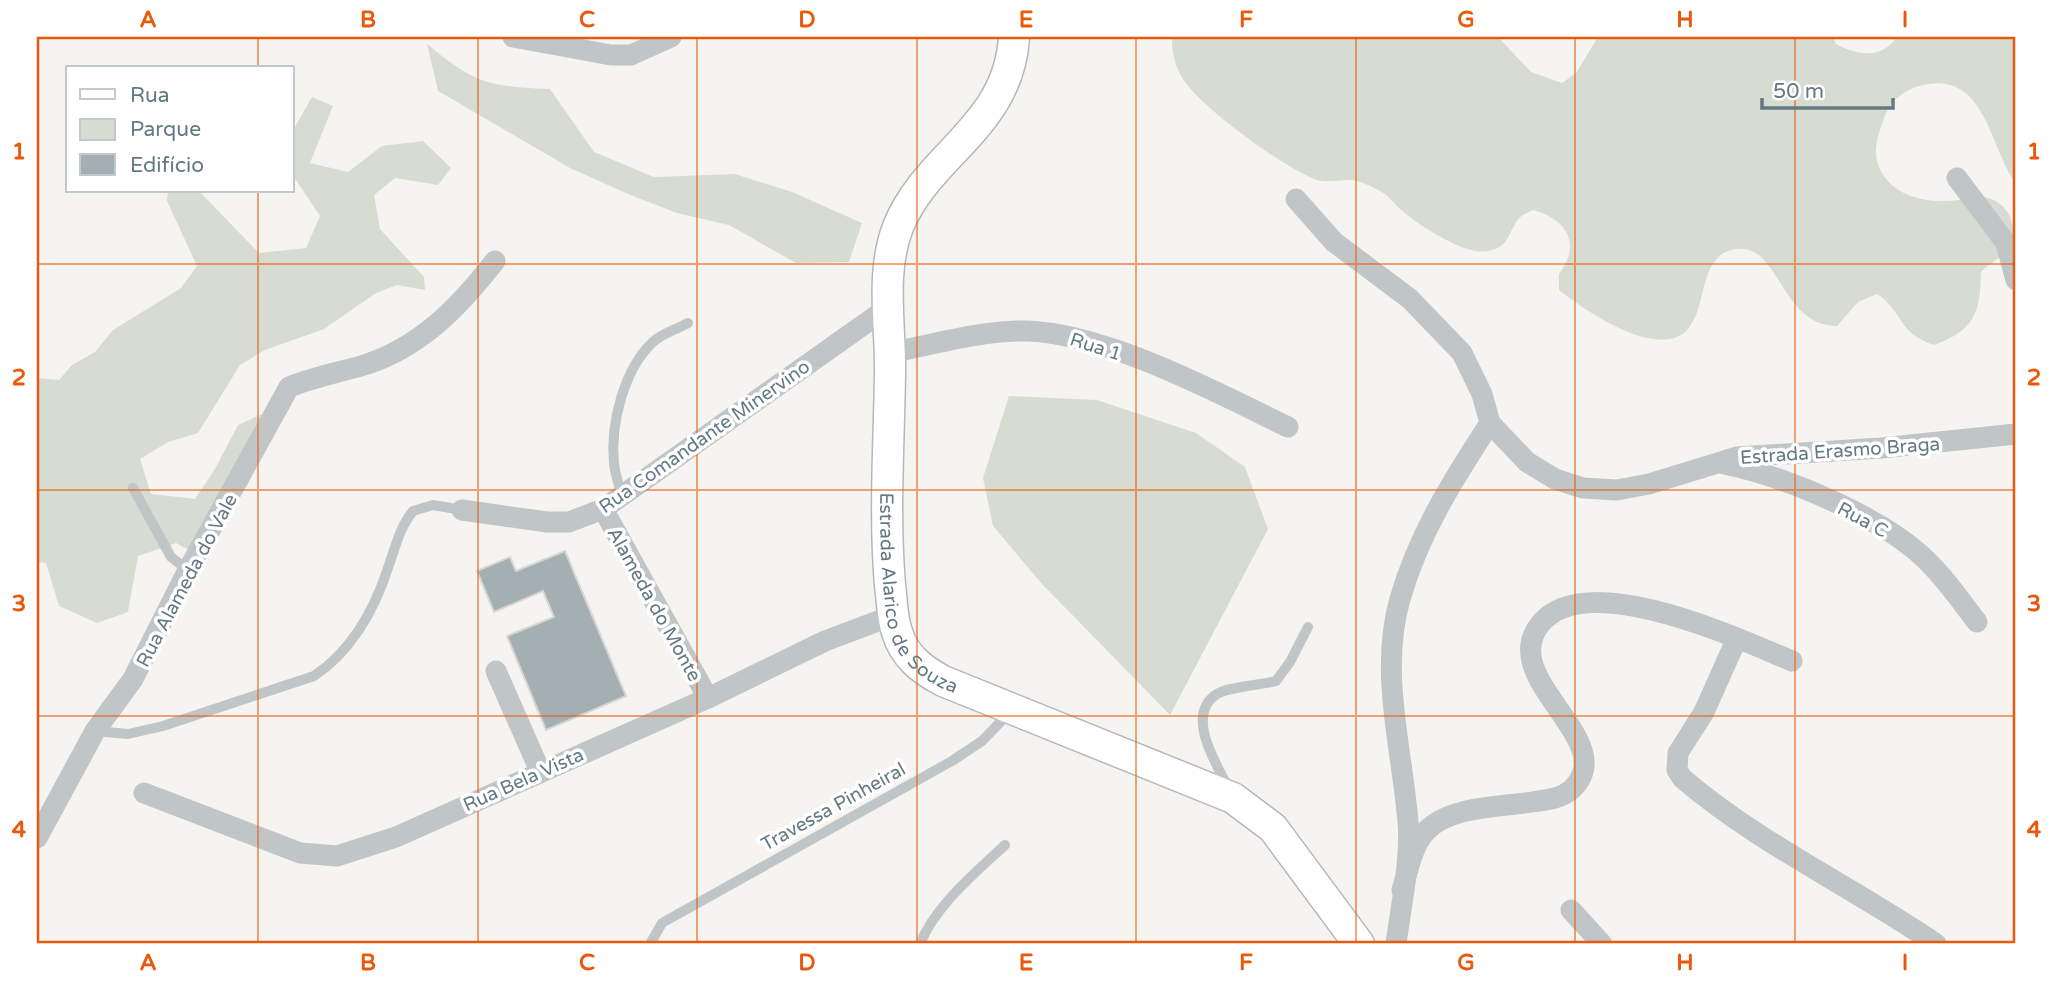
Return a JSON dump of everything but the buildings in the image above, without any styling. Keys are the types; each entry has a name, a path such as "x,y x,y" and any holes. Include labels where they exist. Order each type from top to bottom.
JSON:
{"main road":[{"name":"Estrada Alarico de Souza","path":"1014,37 1009,70 993,104 969,137 908,206 890,255 887,505 897,633 908,654 925,672 1233,798 1273,828 1359,944"}],"street":[{"path":"513,37 611,55 631,55 671,37"},
{"path":"1957,178 2006,243 2016,280"},
{"name":"Estrada Erasmo Braga","path":"1296,199 1334,242 1410,299 1462,353 1482,394 1490,423 1527,462 1555,479 1583,488 1617,490 1649,484 1737,457 1907,446 2016,434"},
{"name":"Rua Alameda do Vale","path":"37,838 95,731 133,678 188,570 289,387 324,373 362,366 407,347 441,322 470,294 495,261"},
{"name":"Rua Comandante Minervino","path":"462,510 547,522 569,522 603,509 890,306"},
{"name":"Rua 1","path":"890,353 989,333 1028,331 1068,335 1148,363 1288,427"},
{"path":"1396,944 1408,825 1392,695 1393,641 1400,600 1423,533 1490,423"},
{"name":"Rua C","path":"1718,463 1803,490 1854,512 1891,532 1922,556 1977,622"},
{"name":"Alameda do Monte","path":"603,509 708,698"},
{"path":"1402,890 1416,847 1427,830 1451,816 1564,795 1579,780 1583,758 1579,741 1534,671 1530,656 1531,643 1540,624 1551,614 1586,604 1612,603 1657,609 1792,661"},
{"name":"Rua Bela Vista","path":"144,793 300,853 322,857 355,851 396,837 708,698 825,641 894,615"},
{"path":"1737,638 1704,712 1678,753 1677,770 1682,778 1753,831 1894,915 1936,944"},
{"path":"496,671 540,771"},
{"path":"1571,910 1602,944"}],"lane":[{"path":"622,496 614,465 615,432 631,373 657,338 688,323"},
{"path":"133,488 171,557 188,570"},
{"path":"95,731 128,734 163,726 314,676 332,664 366,620 400,531 413,511 433,505 462,510"},
{"path":"1233,798 1205,737 1203,721 1207,706 1217,693 1276,681 1290,662 1308,627"},
{"name":"Travessa Pinheiral","path":"650,944 662,923 952,761 982,741 1012,709"},
{"path":"920,944 924,934 967,880 1005,845"}],"green space":[{"path":"1172,37 1498,37 1531,72 1562,83 1576,73 1598,37 1833,37 1836,44 1844,48 1868,53 1884,49 1897,37 2016,37 2016,183 1973,101 1960,89 1944,84 1917,86 1896,99 1886,113 1876,149 1877,162 1886,179 1903,193 1937,201 1979,197 1991,199 2009,215 2013,237 2006,252 1981,272 1979,299 1967,326 1934,345 1913,334 1877,294 1858,302 1837,326 1819,323 1805,315 1793,302 1765,262 1755,253 1743,249 1724,253 1715,261 1707,277 1696,314 1687,330 1674,338 1658,340 1640,336 1603,320 1559,290 1559,274 1566,263 1570,243 1562,226 1555,220 1533,210 1519,218 1501,246 1488,251 1478,251 1453,243 1428,229 1384,194 1364,183 1353,180 1321,181 1303,174 1246,137 1195,94 1176,66"},
{"path":"427,44 458,67 483,80 496,84 550,89 594,152 654,177 735,174 792,192 862,223 849,262 796,263 729,225 677,213 570,168 438,91"},
{"path":"312,97 333,106 310,163 348,172 382,146 423,141 451,168 438,185 395,178 374,195 380,229 424,277 425,290 397,285 376,293 324,329 265,350 240,365 198,433 168,442 140,459 151,494 195,499 215,469 238,425 262,414 245,447 249,482 231,508 217,540 200,556 176,543 138,556 128,612 97,623 59,606 46,563 37,562 37,378 59,380 72,365 95,352 113,330 181,288 197,266 167,201 168,192 200,192 259,253 306,248 320,216 294,177 294,128"},
{"path":"1009,396 1097,400 1196,433 1245,467 1268,529 1170,715 1042,584 993,526 983,478"}]}
